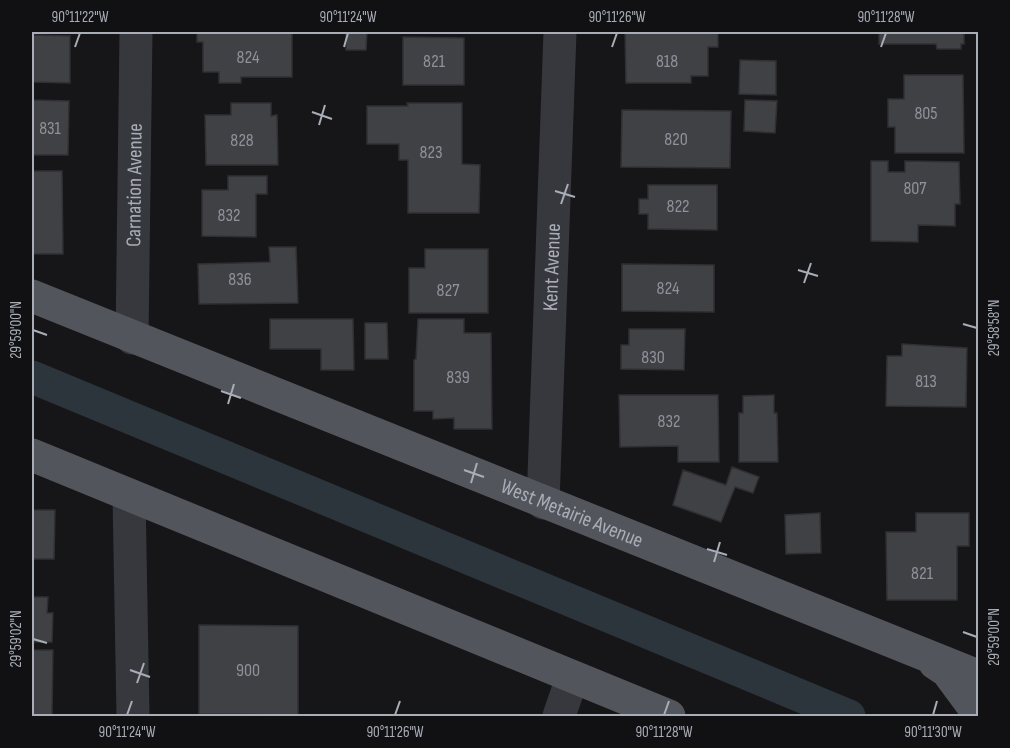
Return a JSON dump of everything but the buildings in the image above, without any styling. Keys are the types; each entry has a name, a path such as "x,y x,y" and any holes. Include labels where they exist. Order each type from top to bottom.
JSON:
{"main road":[{"name":"West Metairie Avenue","path":"32,296 978,676"},
{"path":"32,455 669,717"},
{"path":"919,653 947,671 978,713"}],"street":[{"name":"Carnation Avenue","path":"132,338 136,32"},
{"name":"Kent Avenue","path":"543,503 560,32"},
{"path":"129,495 133,717"},
{"path":"560,717 572,678"}],"waterway":[{"path":"32,377 849,716"}]}
